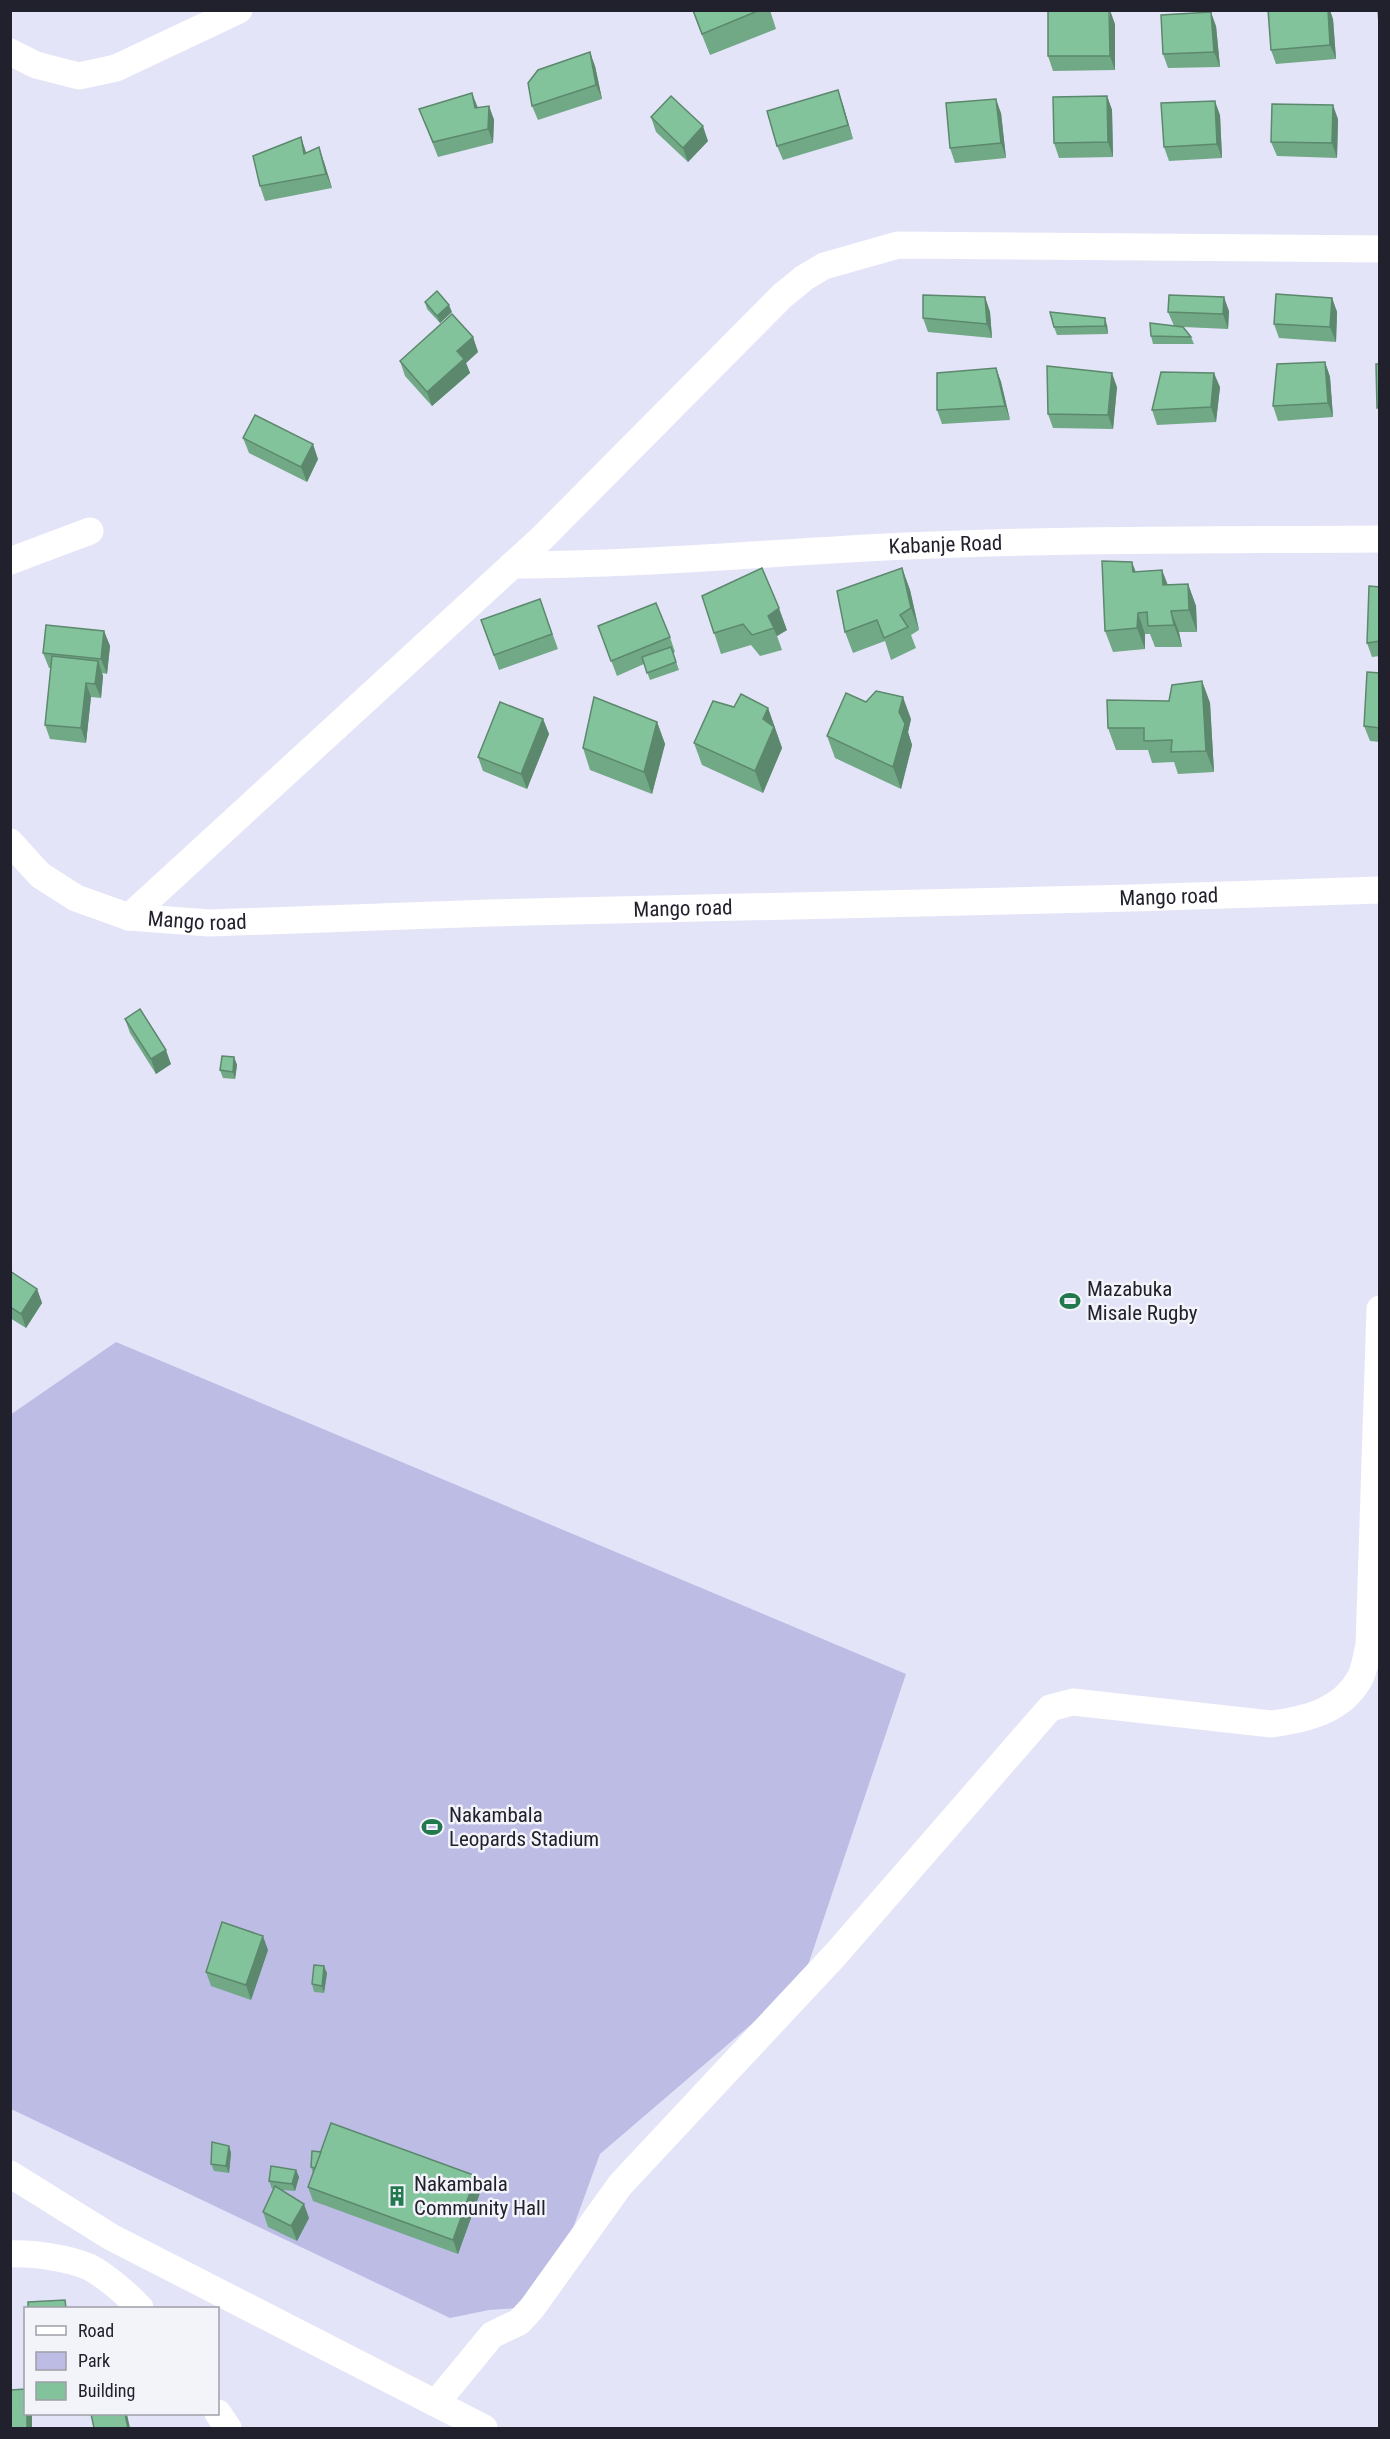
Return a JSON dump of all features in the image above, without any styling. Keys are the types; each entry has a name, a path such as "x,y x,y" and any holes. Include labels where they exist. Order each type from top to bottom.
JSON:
{"street":[{"path":"10,52 36,65 79,76 116,68 238,10"},
{"path":"129,917 542,538 783,296 804,278 824,266 898,244 1380,249"},
{"path":"10,561 90,531"},
{"name":"Kabanje Road","path":"512,565 584,565 931,545 1168,539 1380,539"},
{"name":"Mango road","path":"10,842 40,875 76,898 129,917 209,923 490,913 1380,890"},
{"path":"436,2403 492,2335 519,2322 532,2308 620,2184 836,1954 1050,1708 1073,1702 1272,1724 1300,1720 1326,1711 1347,1696 1360,1677 1369,1646 1380,1310"},
{"path":"10,2174 111,2237 484,2428"},
{"path":"89,2267 111,2237"},
{"path":"10,2254 33,2253 89,2267 130,2297 139,2307"},
{"path":"219,2414 228,2428"}],"green space":[{"name":"Nakambala Leopards Stadium","path":"116,1342 906,1674 803,1980 600,2154 573,2228 517,2308 489,2310 450,2318 11,2109 10,1415"}],"building":[{"path":"693,10 760,10 702,34"},
{"path":"1048,10 1109,10 1110,56 1048,56"},
{"path":"1268,10 1328,10 1330,45 1271,50"},
{"path":"1378,10 1380,10 1380,39"},
{"path":"1211,12 1214,52 1163,54 1161,15"},
{"path":"590,52 596,85 532,106 528,83 538,70"},
{"path":"838,90 848,125 777,146 767,111"},
{"path":"472,93 475,108 489,106 488,129 433,142 419,109"},
{"path":"671,96 703,126 683,148 651,117"},
{"path":"1107,96 1108,142 1054,143 1053,97"},
{"path":"996,99 1001,143 950,148 946,103"},
{"path":"1215,101 1217,144 1164,147 1161,103"},
{"path":"1272,104 1333,105 1332,143 1271,142"},
{"path":"301,137 304,154 319,147 326,174 260,186 253,156"},
{"path":"437,291 449,305 437,316 425,302"},
{"path":"1276,294 1332,298 1330,327 1274,324"},
{"path":"923,295 985,297 987,324 923,318"},
{"path":"1169,295 1224,297 1223,314 1168,312"},
{"path":"1050,312 1105,318 1105,326 1054,327"},
{"path":"452,314 473,337 457,351 464,359 427,392 400,361"},
{"path":"1150,323 1183,327 1191,337 1151,336"},
{"path":"1325,362 1328,403 1273,406 1277,364"},
{"path":"1376,364 1380,364 1380,408 1377,408"},
{"path":"1047,366 1112,373 1108,415 1048,414"},
{"path":"996,368 1005,406 937,410 937,373"},
{"path":"1161,372 1214,373 1211,407 1152,410"},
{"path":"255,415 313,444 301,467 243,438"},
{"path":"1102,561 1132,562 1133,572 1162,570 1163,585 1188,584 1189,610 1171,611 1174,625 1148,626 1147,612 1138,613 1137,628 1105,631"},
{"path":"762,568 779,608 768,616 774,628 752,635 743,624 714,633 702,596"},
{"path":"902,568 911,608 900,615 908,627 884,638 877,620 845,632 837,591"},
{"path":"1369,586 1380,587 1380,641 1367,643"},
{"path":"540,599 552,634 494,655 481,620"},
{"path":"656,603 670,637 611,661 598,626"},
{"path":"46,625 104,631 101,659 43,653"},
{"path":"671,647 676,662 647,673 642,657"},
{"path":"52,656 98,661 95,684 86,683 81,728 45,725"},
{"path":"1367,672 1380,673 1380,728 1364,726"},
{"path":"1202,681 1206,751 1171,752 1172,740 1144,741 1144,728 1108,728 1107,700 1169,701 1172,685"},
{"path":"876,691 903,697 899,712 905,724 893,767 827,736 846,693 866,702"},
{"path":"741,694 768,708 763,719 774,727 755,771 694,743 713,701 734,707"},
{"path":"594,697 657,722 644,772 583,748"},
{"path":"500,702 543,719 521,774 478,757"},
{"path":"140,1009 166,1050 151,1059 125,1019"},
{"path":"222,1056 234,1057 233,1072 220,1070"},
{"path":"10,1271 37,1289 21,1314 10,1307"},
{"path":"222,1922 263,1936 246,1985 206,1972"},
{"path":"314,1965 324,1966 322,1986 312,1984"},
{"name":"Nakambala Community Hall","path":"331,2123 476,2176 453,2240 308,2187"},
{"path":"212,2142 229,2146 226,2166 211,2164"},
{"path":"312,2151 321,2152 315,2168 311,2167"},
{"path":"271,2166 296,2170 292,2184 269,2181"},
{"path":"275,2186 304,2204 291,2226 263,2212"},
{"path":"65,2300 66,2307 28,2307 28,2302"},
{"path":"24,2389 24,2415 27,2415 27,2428 10,2428 10,2390"},
{"path":"91,2415 125,2415 128,2428 94,2428"}],"place":[{"name":"Mazabuka Misale Rugby","path":"1070,1301"},
{"name":"Nakambala Leopards Stadium","path":"432,1827"},
{"name":"Nakambala Community Hall","path":"397,2196"}]}
